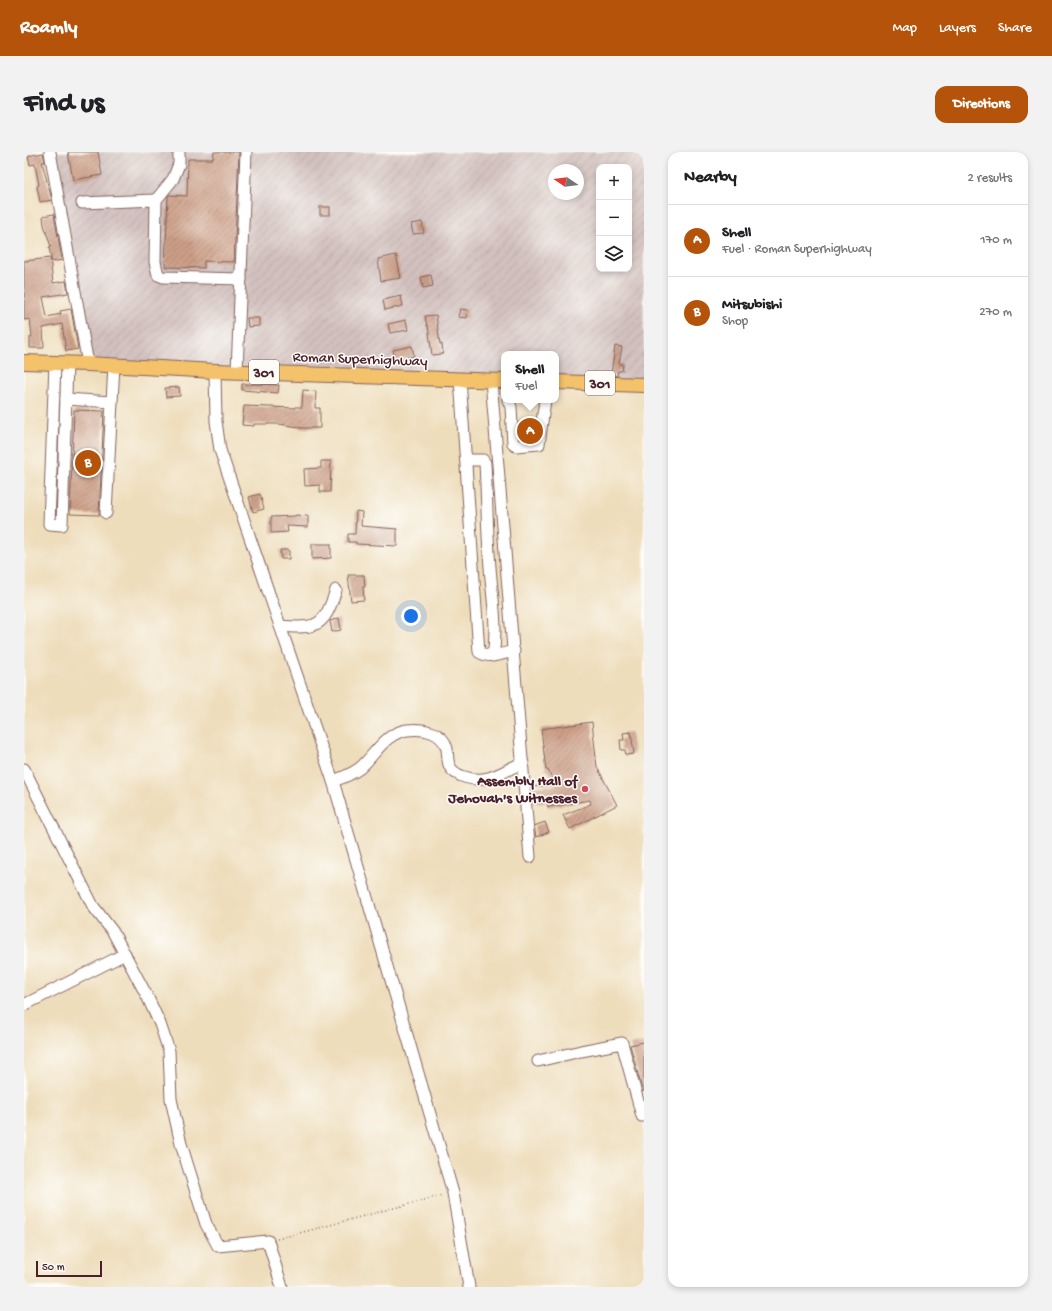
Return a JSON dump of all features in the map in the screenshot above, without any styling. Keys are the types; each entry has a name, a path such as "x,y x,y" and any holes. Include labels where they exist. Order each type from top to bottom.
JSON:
{"main road":[{"name":"Roman Superhighway","path":"24,362 114,365 215,371 460,379 500,383"},
{"name":"301","path":"559,382 644,385"}],"street":[{"path":"50,152 88,364"},
{"path":"180,152 179,164 173,179 156,200 155,262 158,275 163,277 241,279"},
{"path":"237,371 246,152"},
{"path":"82,203 156,200"},
{"path":"61,363 66,402 62,525 49,524 53,404 61,363"},
{"path":"106,513 114,365"},
{"path":"215,371 216,421 220,450 333,781 453,1193 469,1287"},
{"path":"460,379 479,652 485,655 493,656 514,651"},
{"path":"500,383 501,402"},
{"path":"53,404 66,402 112,402"},
{"path":"501,403 514,651 530,857"},
{"path":"509,403 511,407 513,444 516,446 539,444 545,403"},
{"path":"466,460 483,460 485,463 490,567 494,608 495,648 493,656"},
{"path":"51,464 64,465"},
{"path":"280,626 307,627 315,625 327,613 336,590"},
{"path":"333,781 360,768 390,736 406,730 429,731 435,733 445,744 450,766 461,776 484,779 523,762"},
{"path":"24,769 93,906 113,932 160,1024 169,1052 170,1099 181,1144 206,1224 218,1246 268,1241 282,1287"},
{"path":"24,1005 125,954"},
{"path":"538,1062 581,1051 622,1043 642,1116 644,1116"}],"path":[{"path":"268,1241 453,1193"}],"shaded area":[{"path":"49,152 644,152 644,384 559,381 559,351 501,351 501,379 88,364"}],"building":[{"path":"68,152 98,152 102,175 73,180"},
{"path":"214,152 239,152 234,262 204,261 204,268 165,267 168,197 169,195 187,196 188,159 213,159"},
{"path":"43,153 45,162 42,162 52,200 40,202 37,186 39,185 35,164 30,165 28,156"},
{"path":"320,207 330,207 330,215 320,215"},
{"path":"54,214 62,260 52,262 49,247 51,247 44,225 43,216"},
{"path":"422,222 424,233 413,234 411,224"},
{"path":"396,255 401,278 381,281 378,259"},
{"path":"50,258 53,283 66,281 68,293 43,297 47,317 61,314 60,311 71,309 78,349 66,351 62,324 43,328 44,348 30,348 30,337 32,337 30,319 24,320 24,261"},
{"path":"431,275 433,286 423,288 421,277"},
{"path":"401,296 403,306 385,310 383,300"},
{"path":"460,309 468,310 467,318 458,317"},
{"path":"436,315 443,354 432,355 425,316"},
{"path":"247,318 259,318 259,326 248,327"},
{"path":"406,320 408,330 390,333 388,324"},
{"path":"412,346 414,356 395,360 393,350"},
{"path":"615,346 622,347 619,364 623,364 622,371 618,371 617,376 611,375"},
{"path":"242,384 279,385 278,393 242,390"},
{"path":"179,387 180,396 166,397 165,388"},
{"path":"303,390 316,391 315,408 320,408 320,428 299,428 279,424 254,424 254,426 242,425 244,406 302,407"},
{"path":"74,410 104,411 99,515 70,514"},
{"path":"321,461 331,461 330,492 320,492 320,485 305,486 304,469 321,468"},
{"path":"260,494 264,509 253,512 249,497"},
{"path":"356,511 362,512 361,526 397,529 397,546 356,544 356,542 348,542 348,534 355,534"},
{"path":"296,515 308,516 308,527 287,526 288,532 271,533 271,517"},
{"path":"312,544 331,544 331,558 312,559"},
{"path":"280,550 289,550 289,559 281,559"},
{"path":"348,575 364,575 364,600 351,601"},
{"path":"339,618 341,630 332,632 330,621"},
{"path":"592,722 597,767 617,805 570,829 563,815 591,804 590,800 548,807 547,802 533,803 531,787 556,785 548,770 546,770 541,729"},
{"path":"631,732 634,754 626,755 625,750 621,750 620,740 624,740 623,733"},
{"path":"545,822 549,832 536,837 534,826"},
{"path":"644,1042 644,1091 643,1092 630,1045"}],"place":[{"name":"Shell","path":"530,431"},
{"name":"Mitsubishi","path":"88,463"},
{"name":"Assembly Hall of Jehovah's Witnesses","path":"585,789"}]}
